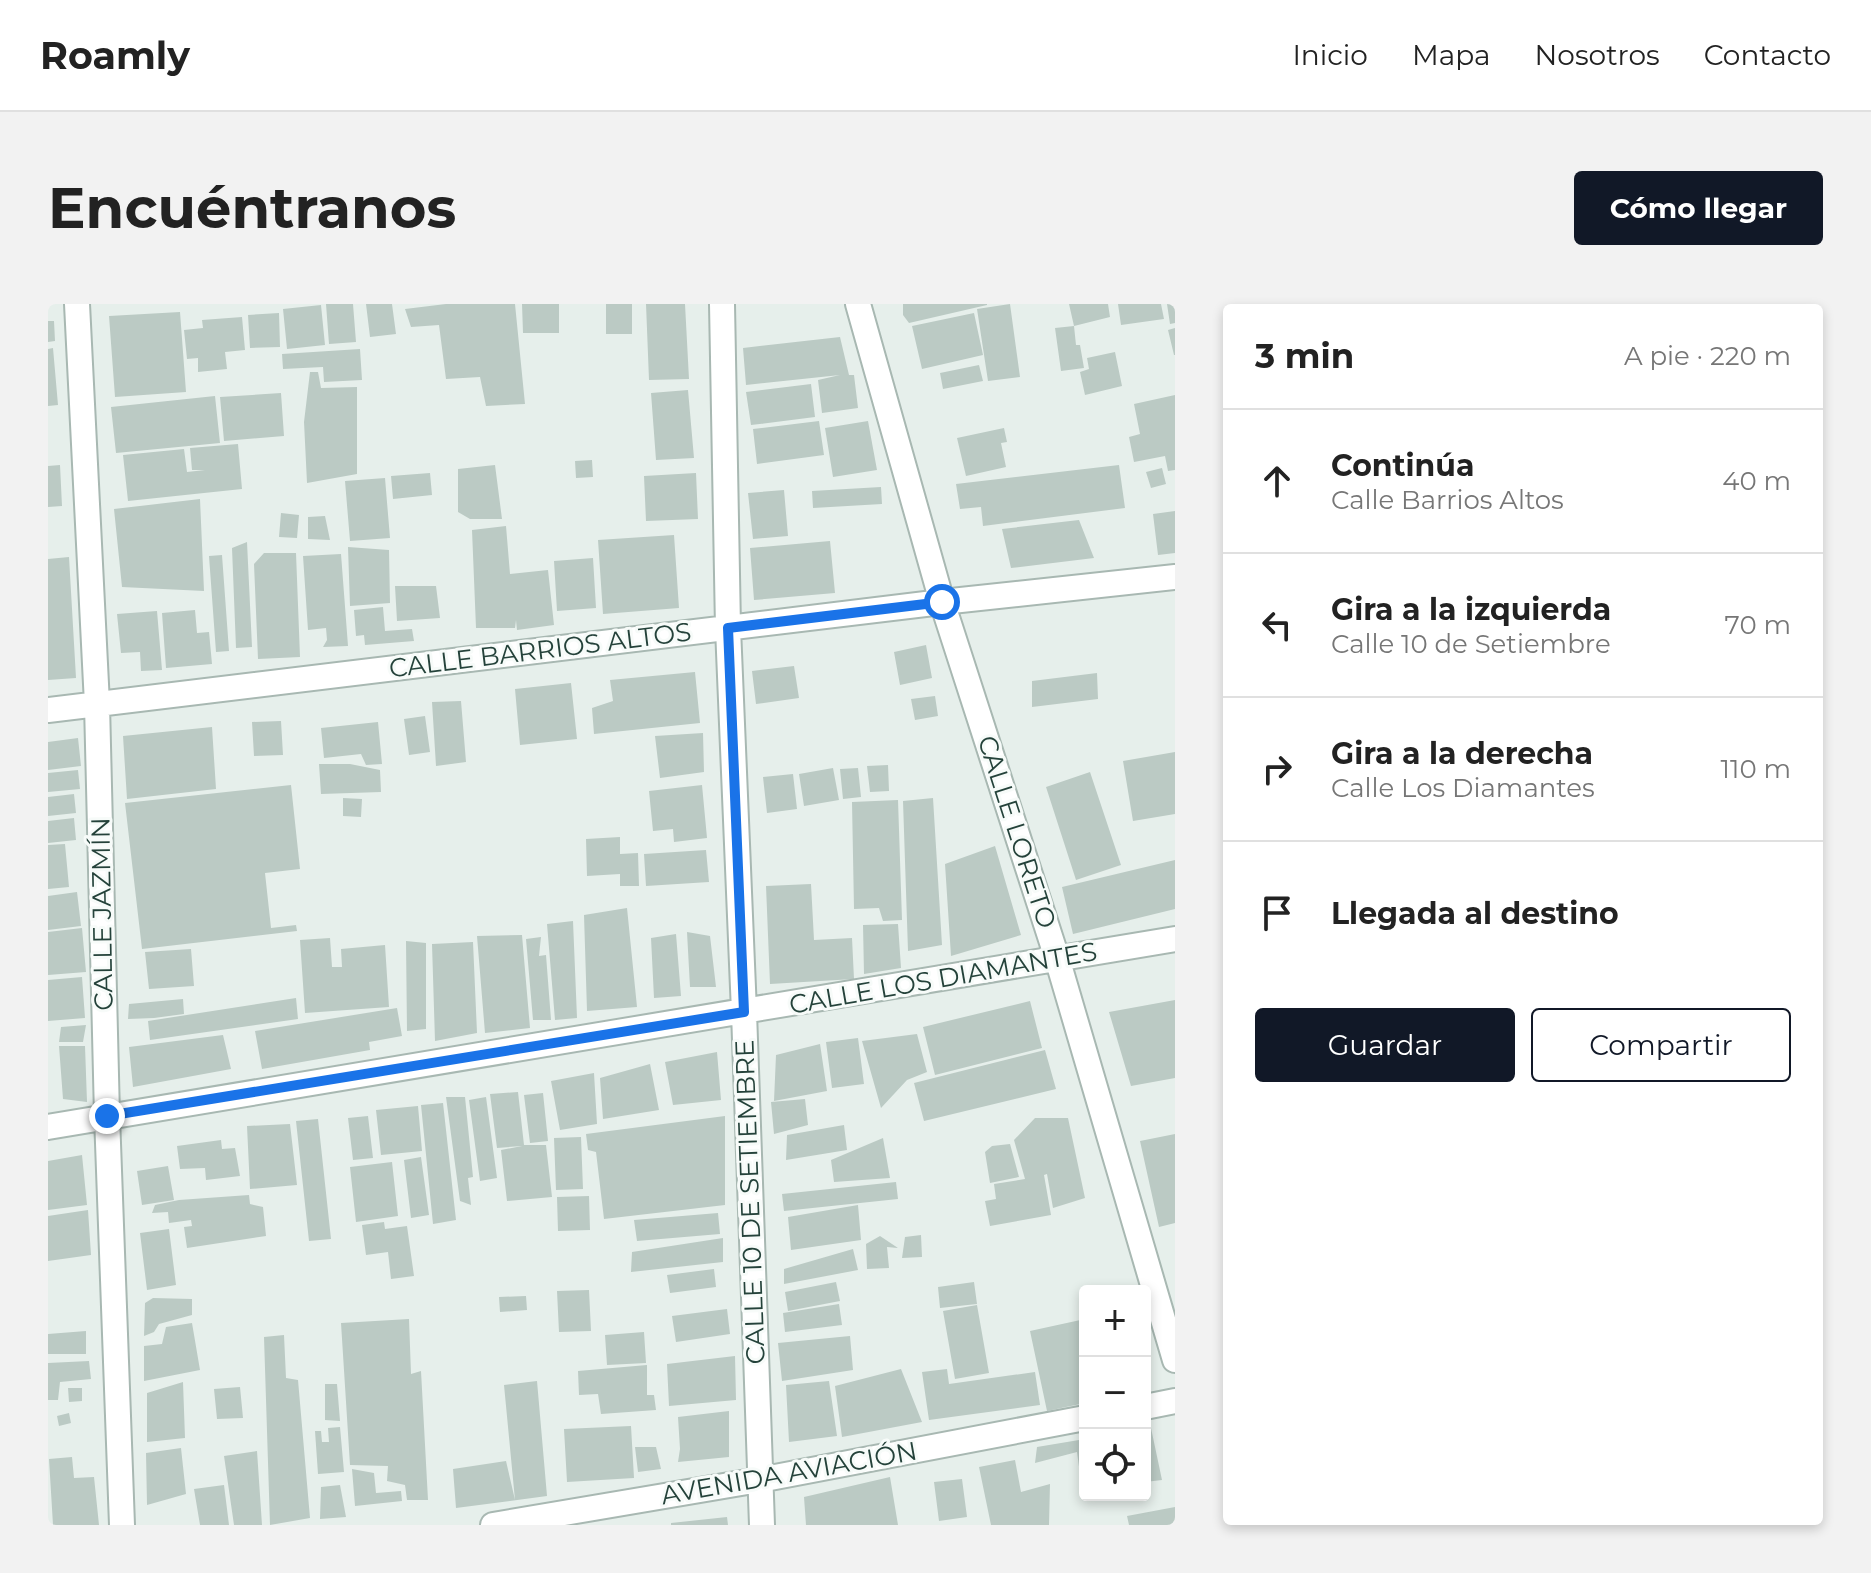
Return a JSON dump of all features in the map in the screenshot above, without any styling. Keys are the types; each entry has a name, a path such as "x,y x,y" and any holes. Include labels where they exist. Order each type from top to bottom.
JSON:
{"street":[{"name":"CALLE JAZMÍN","path":"77,304 97,704 107,1116 122,1525"},
{"name":"CALLE 10 DE SETIEMBRE","path":"722,304 728,628 762,1525"},
{"name":"CALLE LORETO","path":"858,304 942,602 1057,958 1175,1360"},
{"name":"CALLE BARRIOS ALTOS","path":"48,710 942,602 1175,577"},
{"name":"CALLE LOS DIAMANTES","path":"48,1127 1175,939"},
{"path":"1151,1406 1175,1401"},
{"name":"AVENIDA AVIACIÓN","path":"493,1525 759,1480 1079,1419"}],"building":[{"path":"326,304 353,304 356,342 329,344"},
{"path":"366,304 392,304 396,334 370,337"},
{"path":"446,304 515,304 525,404 486,406 480,377 446,379 439,325 411,327 405,309"},
{"path":"522,304 559,304 559,333 523,333"},
{"path":"606,304 632,304 632,334 606,334"},
{"path":"646,304 685,304 689,379 649,380"},
{"path":"903,304 987,305 909,323 903,315"},
{"path":"1010,304 1020,377 988,381 977,309"},
{"path":"1069,304 1108,304 1110,317 1074,326"},
{"path":"1118,304 1161,304 1164,319 1121,325"},
{"path":"1167,304 1175,304 1175,323 1170,324"},
{"path":"321,305 325,345 287,349 283,309"},
{"path":"180,312 186,392 115,397 109,316"},
{"path":"279,313 280,347 250,348 248,315"},
{"path":"974,313 983,355 922,369 912,326"},
{"path":"242,317 245,350 225,352 227,369 198,372 198,358 187,359 184,330 203,328 202,320"},
{"path":"48,321 54,321 55,341 48,342"},
{"path":"1074,326 1076,345 1080,345 1084,368 1061,371 1055,328"},
{"path":"1175,328 1175,355 1174,355 1168,330"},
{"path":"840,337 849,375 854,375 858,408 822,413 818,380 840,375 746,385 743,348"},
{"path":"53,348 58,405 48,406 48,349"},
{"path":"360,349 362,380 324,382 323,367 283,369 282,354"},
{"path":"1115,352 1122,386 1085,395 1080,372 1089,369 1087,358"},
{"path":"979,365 983,381 943,389 940,373"},
{"path":"310,372 318,372 321,388 357,387 357,474 307,483 304,422"},
{"path":"811,384 815,417 751,425 746,392"},
{"path":"688,390 694,458 656,460 651,393"},
{"path":"281,393 284,436 224,441 220,397"},
{"path":"1175,395 1175,470 1168,471 1165,456 1134,462 1129,437 1140,434 1134,404"},
{"path":"215,396 220,443 116,453 111,407"},
{"path":"819,421 824,455 757,464 753,429"},
{"path":"868,421 877,470 833,477 825,428"},
{"path":"1004,428 1007,442 1001,443 1006,467 966,476 957,438"},
{"path":"238,444 242,489 128,501 123,455 184,449 187,472 205,470 192,470 190,448"},
{"path":"592,460 593,477 576,478 575,461"},
{"path":"60,465 62,506 48,507 48,466"},
{"path":"495,465 502,519 470,519 458,512 458,469"},
{"path":"1119,465 1125,508 983,526 981,507 960,509 956,484"},
{"path":"1162,468 1166,484 1151,488 1146,472"},
{"path":"430,473 432,495 393,499 391,476"},
{"path":"696,473 698,519 646,521 644,476"},
{"path":"385,478 390,538 350,541 345,481"},
{"path":"881,487 882,504 813,508 812,491"},
{"path":"784,490 788,536 753,539 748,493"},
{"path":"200,499 204,591 122,587 114,509"},
{"path":"1175,511 1175,553 1158,555 1153,514"},
{"path":"281,513 299,515 297,538 279,537"},
{"path":"325,516 330,540 308,539 308,517"},
{"path":"1079,520 1094,558 1011,568 1002,529"},
{"path":"506,526 510,574 548,570 554,625 517,630 516,620 515,628 476,628 472,530"},
{"path":"674,535 679,608 603,614 598,540"},
{"path":"830,541 835,593 754,600 750,548"},
{"path":"247,542 252,647 236,648 232,548"},
{"path":"348,547 389,550 390,603 350,606"},
{"path":"264,553 296,553 300,657 258,659 254,564"},
{"path":"341,554 348,646 323,647 327,640 326,628 308,630 303,556"},
{"path":"222,555 229,651 216,652 209,556"},
{"path":"69,557 76,678 48,680 48,559"},
{"path":"593,558 596,608 557,611 554,561"},
{"path":"395,586 436,586 440,618 397,621"},
{"path":"383,607 385,631 412,629 414,641 365,645 364,635 356,636 354,610"},
{"path":"195,610 197,633 209,632 212,664 166,668 162,613"},
{"path":"157,611 162,670 141,671 140,652 121,653 117,614"},
{"path":"926,645 932,678 900,685 894,652"},
{"path":"794,666 799,698 756,704 752,671"},
{"path":"695,672 700,723 594,734 592,708 613,701 610,680"},
{"path":"1097,673 1098,699 1032,707 1032,681"},
{"path":"571,683 577,739 520,745 515,689"},
{"path":"935,696 938,716 915,720 911,699"},
{"path":"461,701 466,762 436,766 432,702"},
{"path":"425,716 430,752 409,755 404,719"},
{"path":"281,721 283,755 254,756 252,722"},
{"path":"378,722 382,764 366,765 361,754 324,758 321,728"},
{"path":"212,727 216,789 127,799 123,736"},
{"path":"703,733 704,772 660,778 655,736"},
{"path":"78,738 81,766 48,770 48,742"},
{"path":"1175,752 1175,814 1133,821 1123,761"},
{"path":"319,764 350,764 380,770 381,792 321,794"},
{"path":"888,765 889,791 870,792 867,766"},
{"path":"833,768 839,800 804,806 799,774"},
{"path":"858,768 861,797 843,799 840,769"},
{"path":"78,770 80,789 48,792 48,773"},
{"path":"1090,772 1121,865 1076,880 1046,787"},
{"path":"793,774 797,809 767,813 763,777"},
{"path":"291,785 300,869 265,873 271,928 296,925 297,931 142,949 125,803"},
{"path":"702,785 707,838 674,842 673,829 653,831 649,791"},
{"path":"74,794 76,813 48,816 48,797"},
{"path":"343,798 362,799 361,817 343,816"},
{"path":"933,798 942,945 908,951 903,801"},
{"path":"898,800 902,920 883,921 879,908 854,909 852,802"},
{"path":"74,818 76,840 48,843 48,821"},
{"path":"620,837 620,854 638,853 639,886 620,886 620,874 587,876 586,839"},
{"path":"65,844 69,887 48,889 48,845"},
{"path":"995,846 1021,935 951,956 945,864"},
{"path":"706,850 709,882 646,886 644,854"},
{"path":"1175,860 1175,909 1073,934 1062,887"},
{"path":"811,884 814,940 852,938 854,979 770,984 766,886"},
{"path":"77,892 81,926 48,930 48,896"},
{"path":"627,908 637,1007 587,1011 584,915"},
{"path":"573,921 577,1018 555,1020 547,924"},
{"path":"898,924 901,968 864,974 863,925"},
{"path":"82,928 86,972 48,975 48,932"},
{"path":"687,932 710,936 716,987 690,987"},
{"path":"676,934 681,996 654,998 651,938"},
{"path":"522,935 530,1028 485,1033 477,936"},
{"path":"541,937 539,956 546,955 551,1020 533,1020 526,939"},
{"path":"330,938 332,967 342,967 341,949 385,945 389,1007 305,1013 300,940"},
{"path":"406,941 426,943 426,1029 407,1031"},
{"path":"473,942 477,1033 435,1041 432,944"},
{"path":"191,949 194,986 149,989 145,952"},
{"path":"82,977 85,1018 48,1021 48,980"},
{"path":"296,998 298,1019 150,1040 148,1021"},
{"path":"183,999 184,1014 128,1019 129,1004"},
{"path":"1175,1000 1175,1078 1131,1086 1109,1012"},
{"path":"1030,1001 1042,1048 935,1075 923,1027"},
{"path":"397,1008 402,1036 369,1042 370,1050 262,1069 255,1031"},
{"path":"86,1025 83,1042 59,1042 61,1027"},
{"path":"917,1034 927,1072 907,1080 881,1108 862,1041"},
{"path":"223,1035 231,1069 133,1087 129,1047"},
{"path":"858,1038 864,1084 832,1088 826,1042"},
{"path":"820,1044 827,1091 774,1101 776,1055"},
{"path":"59,1046 85,1046 87,1102 63,1099"},
{"path":"1045,1050 1056,1089 924,1121 914,1083"},
{"path":"717,1052 721,1100 673,1105 665,1062"},
{"path":"650,1064 659,1110 603,1119 600,1078"},
{"path":"594,1073 597,1124 560,1130 551,1081"},
{"path":"518,1092 524,1145 546,1145 552,1197 507,1201 501,1150 522,1146 497,1148 490,1094"},
{"path":"543,1093 548,1141 530,1143 524,1095"},
{"path":"446,1097 465,1097 473,1177 468,1178 471,1205 460,1201"},
{"path":"486,1097 497,1178 480,1181 469,1100"},
{"path":"805,1099 808,1125 774,1134 771,1102"},
{"path":"443,1103 456,1220 433,1224 421,1105"},
{"path":"418,1106 422,1151 381,1155 376,1110"},
{"path":"368,1116 373,1158 353,1160 348,1118"},
{"path":"725,1116 725,1205 604,1219 596,1152 588,1150 586,1134"},
{"path":"1035,1118 1068,1118 1085,1198 1053,1208 1047,1174 1044,1175 1051,1215 990,1226 985,1201 996,1199 994,1184 1025,1179 1014,1140"},
{"path":"318,1119 331,1239 309,1241 296,1121"},
{"path":"290,1124 297,1185 250,1189 247,1126"},
{"path":"844,1125 847,1150 786,1160 787,1135"},
{"path":"1175,1134 1175,1223 1159,1227 1140,1141"},
{"path":"581,1137 583,1189 556,1190 554,1138"},
{"path":"883,1138 890,1178 834,1182 831,1160"},
{"path":"221,1140 222,1149 235,1148 240,1176 206,1180 205,1168 180,1169 177,1146"},
{"path":"1010,1144 1019,1177 990,1183 985,1152 992,1146"},
{"path":"82,1155 87,1205 48,1210 48,1161"},
{"path":"421,1157 429,1215 411,1218 404,1160"},
{"path":"392,1162 398,1216 356,1222 350,1167"},
{"path":"168,1166 174,1200 142,1205 137,1171"},
{"path":"896,1182 898,1199 784,1211 782,1194"},
{"path":"249,1195 250,1204 263,1207 266,1236 187,1248 184,1227 192,1226 191,1220 169,1223 168,1212 152,1213 155,1205 179,1200"},
{"path":"589,1196 590,1230 558,1231 557,1197"},
{"path":"858,1205 861,1240 791,1250 788,1217"},
{"path":"88,1210 91,1255 48,1261 48,1216"},
{"path":"718,1213 720,1234 637,1241 634,1220"},
{"path":"384,1222 385,1229 407,1226 414,1276 391,1279 388,1252 366,1255 362,1225"},
{"path":"169,1229 176,1285 147,1290 140,1233"},
{"path":"921,1235 922,1257 902,1258 905,1237"},
{"path":"880,1236 898,1248 887,1247 889,1268 867,1269 866,1244"},
{"path":"723,1238 723,1262 631,1272 632,1252"},
{"path":"853,1249 858,1270 784,1284 784,1269"},
{"path":"714,1269 716,1287 670,1293 667,1275"},
{"path":"836,1282 840,1301 788,1311 785,1292"},
{"path":"974,1282 977,1304 940,1308 938,1287"},
{"path":"589,1290 591,1331 559,1332 557,1291"},
{"path":"526,1296 527,1310 500,1312 499,1297"},
{"path":"153,1298 192,1299 192,1315 159,1324 154,1332 144,1336 145,1303"},
{"path":"839,1304 842,1325 785,1332 783,1313"},
{"path":"977,1305 989,1373 955,1379 943,1311"},
{"path":"727,1309 730,1334 676,1342 672,1316"},
{"path":"409,1319 411,1374 421,1371 428,1500 407,1500 405,1485 387,1481 388,1466 350,1465 341,1323"},
{"path":"1079,1320 1079,1404 1047,1411 1030,1331"},
{"path":"192,1323 200,1370 144,1381 144,1346 162,1344 166,1327"},
{"path":"86,1331 86,1354 48,1354 48,1334"},
{"path":"644,1332 646,1363 607,1365 605,1335"},
{"path":"284,1335 286,1378 298,1380 310,1518 270,1525 264,1337"},
{"path":"850,1336 853,1370 782,1381 778,1343"},
{"path":"735,1356 736,1400 669,1406 667,1364"},
{"path":"89,1361 91,1379 60,1382 58,1400 48,1400 48,1363"},
{"path":"647,1365 647,1395 654,1395 656,1410 601,1414 598,1394 579,1395 578,1371"},
{"path":"901,1369 922,1422 842,1437 835,1386"},
{"path":"947,1369 949,1384 1035,1372 1040,1405 929,1420 922,1372"},
{"path":"537,1381 547,1496 456,1508 453,1469 506,1461 515,1500 504,1385"},
{"path":"829,1381 837,1436 789,1442 786,1385"},
{"path":"183,1382 185,1438 147,1442 147,1393"},
{"path":"325,1384 337,1384 340,1421 325,1420"},
{"path":"240,1387 243,1418 217,1419 214,1389"},
{"path":"68,1388 82,1388 82,1401 69,1402"},
{"path":"729,1411 729,1457 678,1462 678,1417"},
{"path":"69,1413 71,1423 59,1426 57,1416"},
{"path":"631,1426 634,1478 567,1482 564,1429"},
{"path":"340,1427 344,1472 318,1474 315,1431 321,1431 322,1442 329,1442 328,1428"},
{"path":"1151,1428 1162,1480 1151,1481"},
{"path":"1079,1440 1079,1467 1077,1452 1035,1463 1037,1447"},
{"path":"635,1447 656,1447 661,1469 638,1472"},
{"path":"181,1448 186,1494 147,1505 146,1453"},
{"path":"257,1451 262,1525 234,1525 224,1456"},
{"path":"72,1457 74,1478 94,1477 99,1525 53,1525 49,1459"},
{"path":"1015,1460 1021,1492 1050,1484 1049,1525 991,1525 979,1467"},
{"path":"352,1469 374,1473 376,1493 401,1491 402,1501 355,1506"},
{"path":"890,1477 898,1525 806,1525 804,1497"},
{"path":"962,1479 967,1517 939,1521 934,1482"},
{"path":"224,1485 229,1525 200,1525 194,1489"},
{"path":"340,1485 346,1517 320,1519 321,1487"},
{"path":"1175,1507 1175,1525 1129,1525 1127,1516"},
{"path":"727,1517 728,1525 671,1525 671,1523"}],"route":[{"path":"107,1116 744,1012 728,628 942,602"}]}
